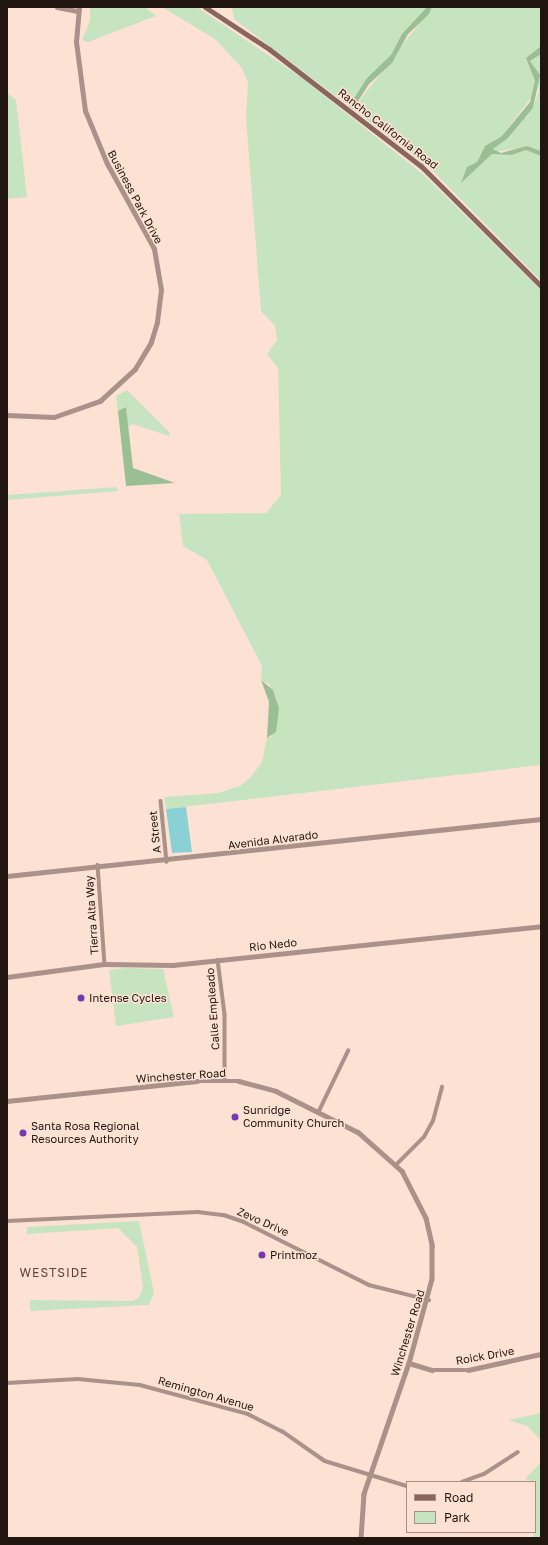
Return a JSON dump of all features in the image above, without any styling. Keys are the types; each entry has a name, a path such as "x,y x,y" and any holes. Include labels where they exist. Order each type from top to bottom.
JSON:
{"main road":[{"name":"Rancho California Road","path":"205,7 269,49 421,166 541,286"}],"street":[{"path":"57,7 79,9"},
{"name":"Business Park Drive","path":"7,415 54,417 100,401 135,369 151,342 157,322 161,290 154,249 107,164 86,111 76,42 79,9"},
{"name":"A Street","path":"161,801 167,862"},
{"name":"Avenida Alvarado","path":"7,876 98,865 167,862 541,819"},
{"name":"Tierra Alta Way","path":"98,865 105,964"},
{"name":"Rio Nedo","path":"7,977 105,964 173,965 541,926"},
{"name":"Calle Empleado","path":"218,960 225,1015 225,1080"},
{"path":"318,1111 348,1052"},
{"name":"Winchester Road","path":"7,1101 225,1080 276,1091 318,1111 364,1135 397,1164 418,1197 429,1230 433,1269 429,1300 409,1363 369,1477 360,1511 361,1538"},
{"path":"397,1164 424,1137 433,1122 442,1086"},
{"name":"Zevo Drive","path":"7,1221 218,1214 244,1222 369,1285 429,1300"},
{"name":"Roick Drive","path":"409,1363 432,1370 456,1370 541,1354"},
{"name":"Remington Avenue","path":"7,1383 73,1379 140,1385 259,1418 319,1458 369,1477 406,1486"},
{"path":"465,1481 484,1474 518,1452"}],"green space":[{"path":"90,7 145,7 156,16 88,42 82,40 90,20"},
{"path":"162,7 197,7 302,78 425,176 541,290 541,765 166,809 164,797 218,793 240,786 250,778 262,762 267,738 272,737 277,699 269,684 261,680 262,666 207,560 183,546 179,514 266,513 281,495 278,368 267,354 277,340 275,326 261,311 246,118 248,83 242,68 216,40"},
{"path":"232,7 427,7 402,34 391,55 367,78 349,106 234,19"},
{"path":"427,7 432,7 429,14 408,34 392,63 369,84 353,109 349,106 367,78 391,55 402,34"},
{"path":"432,7 541,7 541,46 526,58 535,81 533,95 502,136 485,146 477,162 467,167 462,182 492,154 512,155 526,150 541,156 541,281 435,173 353,109"},
{"path":"541,46 541,54 530,61 540,75 533,108 508,138 493,149 501,153 527,146 541,151 541,156 526,150 512,155 492,154 461,183 467,167 477,162 485,146 502,136 530,102 535,81 526,58"},
{"path":"541,54 541,151 519,148 495,152 494,146 508,138 533,108 539,91 536,70 530,61"},
{"path":"7,93 16,100 27,197 7,199"},
{"path":"127,390 170,433 169,436 132,424 128,428 126,407 118,411 116,396"},
{"path":"126,407 133,468 175,483 126,486 118,411"},
{"path":"117,487 118,491 7,500 7,495"},
{"path":"261,680 273,690 279,708 276,732 267,738 269,702"},
{"path":"126,968 163,969 174,1017 116,1026 109,970"},
{"path":"139,1221 154,1293 149,1305 30,1311 30,1300 131,1301 138,1299 143,1288 137,1247 118,1228 27,1234 27,1227"},
{"path":"541,1413 541,1440 527,1426 508,1420"},
{"path":"541,1462 541,1538 533,1538 533,1533 536,1533 536,1481 525,1479"}],"water":[{"path":"186,807 192,852 172,853 166,809"}],"place":[{"name":"Intense Cycles","path":"81,998"},
{"name":"Sunridge Community Church","path":"235,1117"},
{"name":"Santa Rosa Regional Resources Authority","path":"23,1133"},
{"name":"Printmoz","path":"262,1255"}],"district":[{"name":"WESTSIDE","path":"54,1273"}]}
